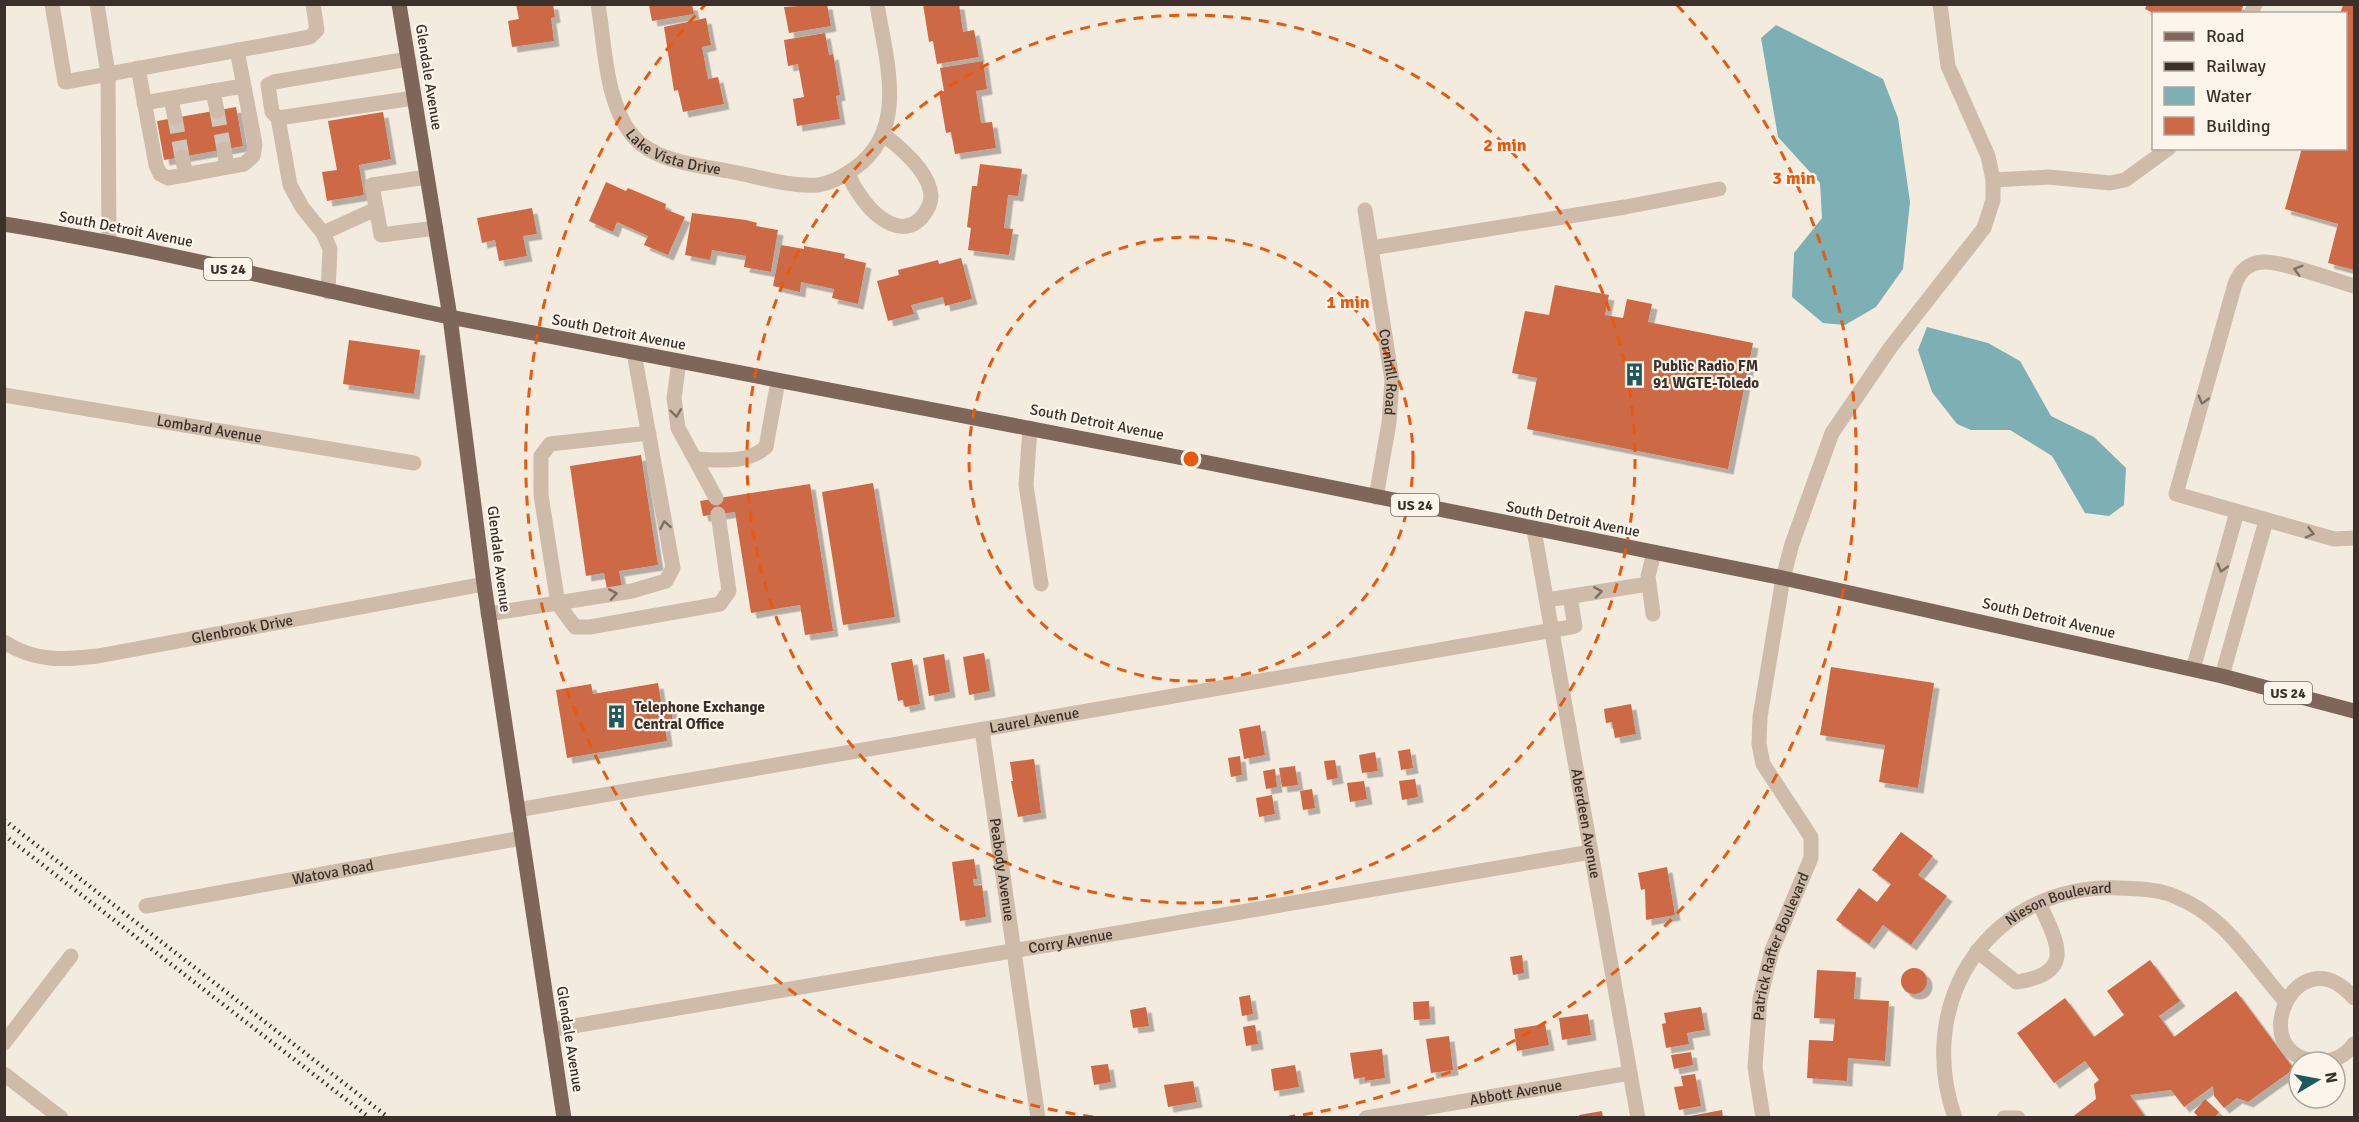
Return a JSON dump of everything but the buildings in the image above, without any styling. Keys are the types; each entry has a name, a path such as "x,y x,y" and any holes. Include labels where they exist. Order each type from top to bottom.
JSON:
{"main road":[{"name":"Glendale Avenue","path":"399,4 450,317 483,584 564,1118"},
{"name":"South Detroit Avenue","path":"4,224 109,241 328,292 450,317 1030,428 1783,578 2193,669 2355,711"}],"street":[{"path":"52,4 65,82 310,37 317,30 313,4"},
{"path":"97,4 108,74 109,241"},
{"name":"Lake Vista Drive","path":"598,4 614,98 625,125 646,147 677,161 804,185 833,182 849,173 875,149 884,135 889,116 891,92 877,4"},
{"path":"1940,4 1948,66 1983,143 1993,180 2049,177 2110,183 2125,180 2166,150"},
{"path":"138,68 156,165 160,174 168,178 186,175 244,164 253,156 255,144 237,50"},
{"path":"328,292 330,249 323,233 302,207 290,185 278,118 272,112 268,86 274,82 408,59"},
{"path":"144,102 243,86"},
{"path":"213,91 217,111"},
{"path":"278,118 414,98"},
{"path":"171,99 175,118"},
{"path":"849,173 855,188 878,216 893,225 903,226 918,222 927,210 931,198 928,184 908,156 884,135"},
{"path":"224,149 227,167"},
{"path":"182,157 186,175"},
{"path":"427,177 372,185 376,209 381,235 436,228"},
{"name":"Patrick Rafter Boulevard","path":"1763,1118 1755,1067 1760,999 1772,950 1811,858 1811,837 1763,764 1760,744 1760,717 1783,578 1832,433 1890,348 1984,228 1993,200 1993,180"},
{"path":"1371,248 1625,207 1719,189"},
{"path":"323,233 376,209"},
{"name":"Cornhill Road","path":"1365,210 1392,380 1389,423 1376,496"},
{"path":"2355,286 2263,262 2246,267 2238,278 2176,494 2334,539 2355,538"},
{"path":"488,614 632,591 666,581 673,568 634,353"},
{"path":"679,362 675,410 678,428 716,498"},
{"path":"696,459 745,458 759,454 766,447 778,381"},
{"name":"Lombard Avenue","path":"4,395 414,463"},
{"path":"1030,428 1026,485 1041,584"},
{"path":"649,433 550,444 541,456 541,495 558,603 569,622 580,628 720,604 729,591 718,514"},
{"path":"2193,669 2237,512"},
{"path":"2222,676 2266,520"},
{"name":"Aberdeen Avenue","path":"1534,530 1638,1118"},
{"path":"1653,614 1647,576 1654,553"},
{"name":"Glenbrook Drive","path":"4,642 29,655 44,659 87,657 483,584"},
{"path":"1547,600 1648,584"},
{"name":"Laurel Avenue","path":"517,810 1552,631 1575,626 1570,597"},
{"name":"Peabody Avenue","path":"982,730 1038,1118"},
{"name":"Watova Road","path":"146,906 522,838"},
{"name":"Corry Avenue","path":"550,1030 1591,852"},
{"name":"Nieson Boulevard","path":"1954,1118 1944,1077 1942,1042 1953,994 1977,951 2009,920 2039,903 2079,890 2098,887 2136,889 2172,895 2201,910 2232,934 2285,1001"},
{"path":"1977,951 2016,982 2037,979 2052,970 2059,958 2057,940 2039,903"},
{"path":"4,1043 71,956"},
{"path":"2355,998 2346,988 2334,982 2320,980 2306,982 2294,990 2285,1001 2281,1013 2284,1038 2302,1057 2327,1061 2339,1058 2355,1044"},
{"name":"Abbott Avenue","path":"1366,1118 1630,1073"},
{"path":"4,1074 61,1118"},
{"path":"2004,1118 2018,1118"}],"water":[{"path":"1776,25 1883,79 1898,118 1910,202 1903,269 1876,307 1845,325 1823,323 1792,297 1794,253 1822,218 1820,183 1778,137 1761,38"},
{"path":"1927,327 1988,343 2020,361 2051,416 2094,437 2126,468 2124,505 2109,516 2085,513 2052,456 2010,430 1971,430 1957,424 1932,392 1918,350"}],"tunnel":[{"path":"217,111 224,149"},
{"path":"175,118 182,157"}],"railway":[{"path":"4,820 389,1118"},
{"path":"4,835 370,1118"}],"place":[{"name":"Public Radio FM 91 WGTE-Toledo","path":"1635,375"},
{"name":"Telephone Exchange Central Office","path":"616,716"}]}
